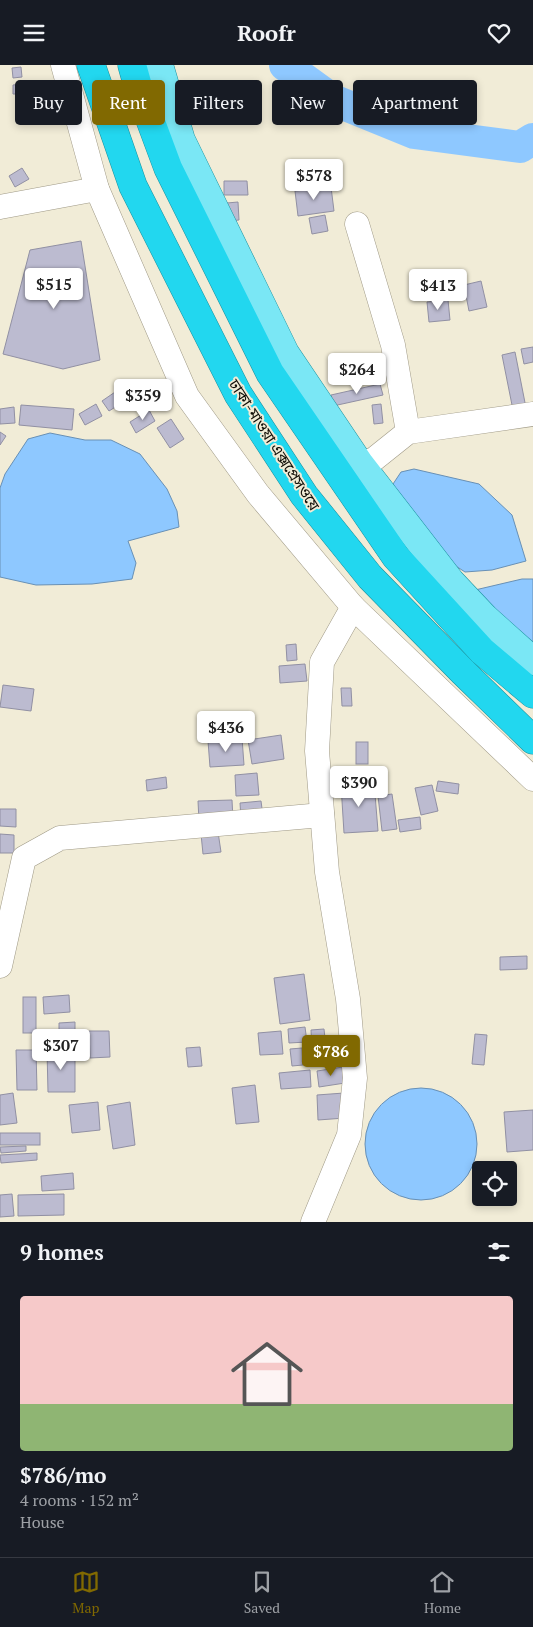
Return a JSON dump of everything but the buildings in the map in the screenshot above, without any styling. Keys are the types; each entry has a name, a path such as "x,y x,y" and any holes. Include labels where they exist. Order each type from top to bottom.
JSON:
{"highway":[{"name":"ঢাকা-মাওয়া এক্সপ্রেসওয়ে","path":"91,65 133,186 243,401 304,495 370,577 462,672 533,741"},
{"path":"132,65 139,90 168,168 270,373 396,557 482,651 533,694"}],"main road":[{"path":"158,65 181,140 284,353 359,463 450,582 485,618 533,661"}],"street":[{"path":"63,65 97,189 187,396 258,494 353,607 533,779"},
{"path":"0,207 97,189"},
{"path":"357,224 393,345 408,432"},
{"path":"359,463 373,460 408,432 533,415"},
{"path":"313,1222 349,1135 355,1079 348,999 326,872 318,751 322,662 353,607"},
{"path":"0,966 24,858 60,838 322,815"}],"water":[{"path":"50,433 85,440 111,440 140,454 167,489 177,511 179,527 128,541 136,563 132,579 92,584 36,585 0,577 0,488 5,474 28,439"},
{"path":"414,469 479,484 512,515 526,561 492,570 465,572 442,557 394,499 393,484 401,472"},
{"path":"522,579 533,579 533,651 475,590"},
{"path":"410,1089 432,1089 452,1098 467,1113 476,1133 476,1155 467,1175 452,1190 432,1199 410,1199 390,1190 375,1175 366,1155 366,1133 375,1113 390,1098"}],"waterway":[{"path":"285,65 333,100 414,133 520,147 533,139"}]}
